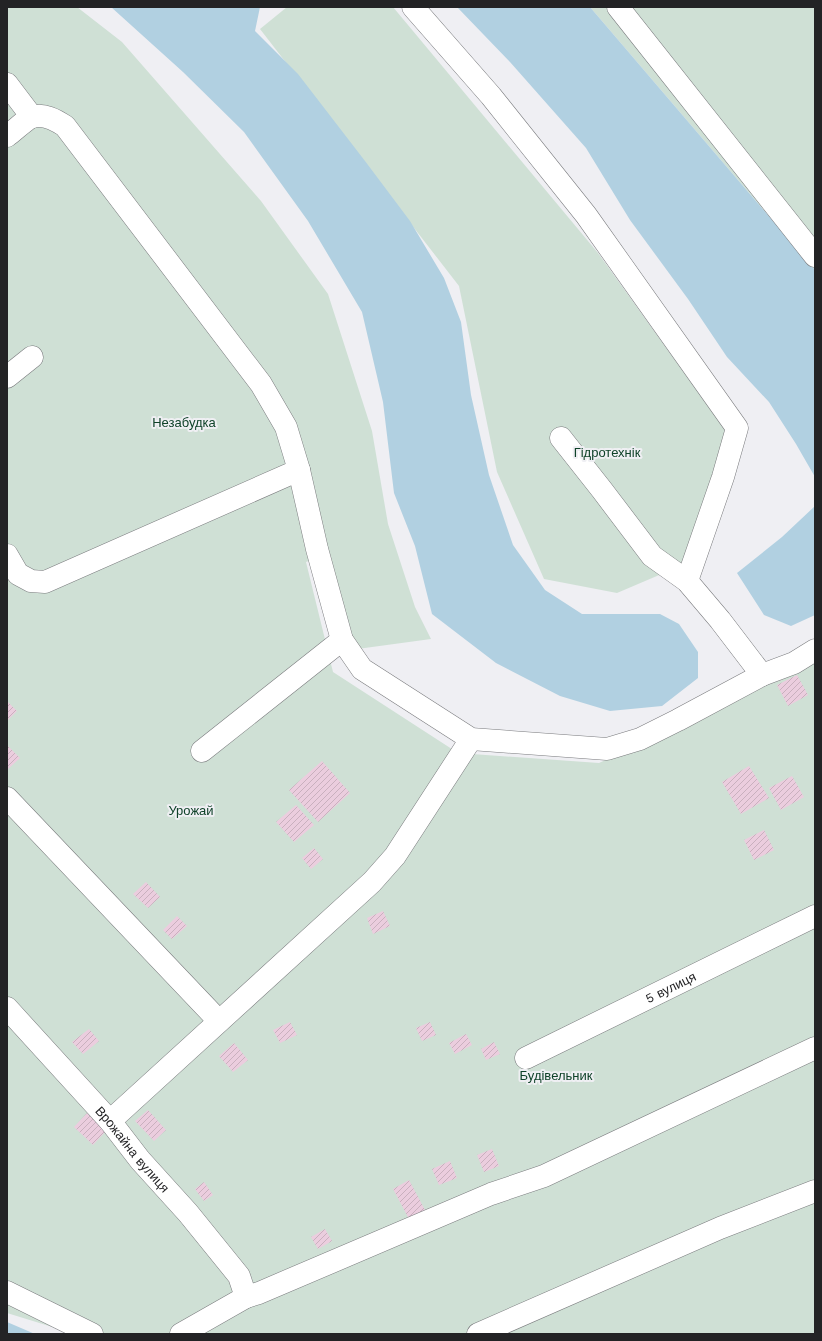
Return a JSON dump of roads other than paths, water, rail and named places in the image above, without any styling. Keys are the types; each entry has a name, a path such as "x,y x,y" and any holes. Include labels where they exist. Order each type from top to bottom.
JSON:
{"street":[{"path":"413,7 491,96 586,215 738,428 723,477 687,581"},
{"path":"618,7 815,256"},
{"path":"7,84 32,117"},
{"path":"7,136 32,117 43,116 56,120 65,126 261,384 286,427 299,470 317,549 342,640 362,670 470,739 607,749 640,739 762,675 794,662 815,650"},
{"path":"7,377 32,356"},
{"path":"561,438 652,556 687,581 720,620 762,675"},
{"path":"7,555 18,574 31,581 45,582 299,470"},
{"path":"202,751 342,640"},
{"path":"110,1121 372,882 395,856 470,739"},
{"path":"7,798 219,1021"},
{"name":"5 вулиця","path":"526,1058 815,916"},
{"name":"Врожайна вулиця","path":"7,1008 110,1121 140,1160 188,1213 239,1276 246,1297"},
{"path":"181,1334 204,1327 246,1297 260,1293 491,1194 544,1176 815,1048"},
{"path":"478,1334 720,1228 815,1191"},
{"path":"7,1292 92,1334"}],"water":[{"path":"111,7 260,7 255,31 298,74 365,161 410,221 444,278 461,322 471,395 489,475 513,545 545,590 582,614 660,614 679,624 698,652 698,678 662,706 610,711 560,696 496,663 432,614 415,546 394,493 383,402 362,312 308,221 244,132 183,72"},
{"path":"457,7 590,7 815,270 815,477 769,402 727,357 688,299 630,220 586,148 510,62"},
{"path":"815,506 815,615 791,626 764,615 737,573 782,537"},
{"path":"7,1322 35,1334 7,1334"}],"park label":[{"name":"Незабудка","path":"184,422"},
{"name":"Гідротехнік","path":"607,452"},
{"name":"Урожай","path":"191,810"},
{"name":"Будівельник","path":"556,1075"}]}
